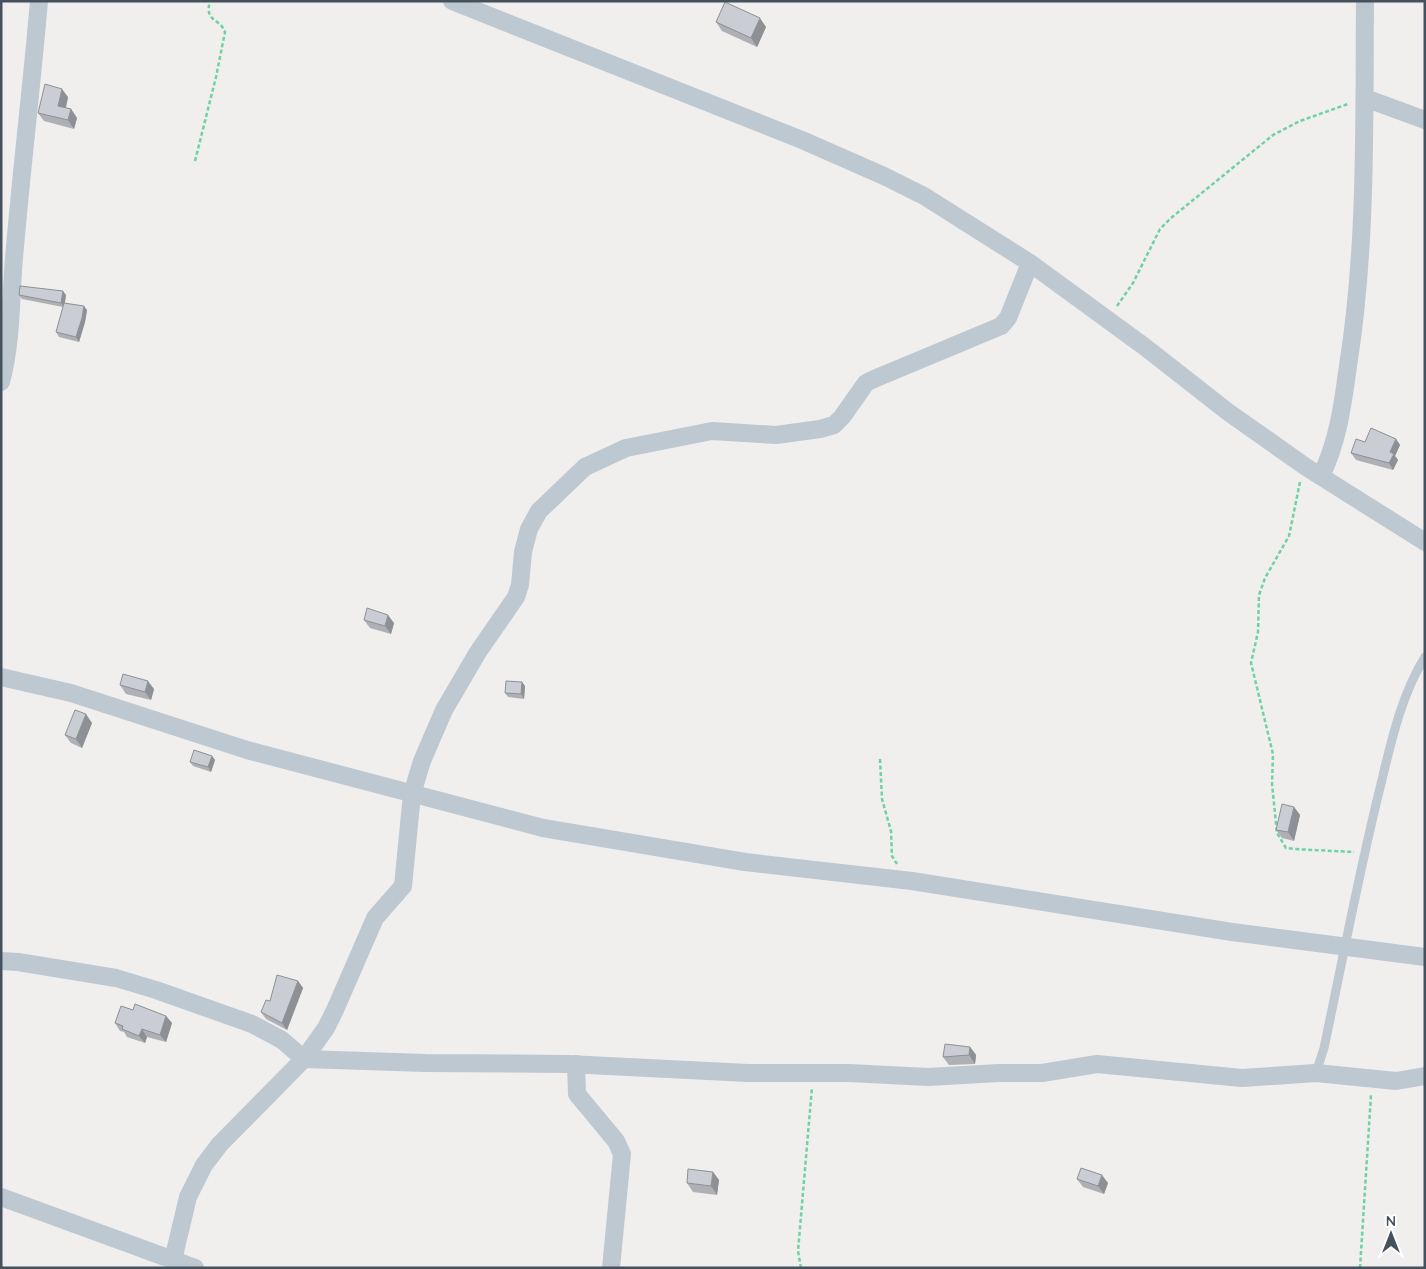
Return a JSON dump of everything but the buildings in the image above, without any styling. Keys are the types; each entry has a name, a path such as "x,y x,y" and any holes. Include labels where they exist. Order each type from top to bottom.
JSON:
{"street":[{"path":"1,382 8,358 12,317 14,248 40,1"},
{"path":"452,1 802,140 924,196 1030,263 1228,412 1314,472 1425,542"},
{"path":"1314,472 1331,456 1344,395 1356,316 1362,219 1365,1"},
{"path":"1365,98 1425,120"},
{"path":"173,1260 188,1197 204,1165 220,1144 304,1059 326,1028 375,918 403,886 412,794 422,761 444,710 478,652 516,598 520,585 523,552 529,529 539,511 585,467 610,453 626,448 712,430 776,435 820,429 834,425 842,417 866,383 874,378 1001,326 1008,318 1030,263"},
{"path":"1,677 71,693 246,750 466,809 553,830 746,862 910,881 1232,932 1425,957"},
{"path":"1,961 53,967 116,978 165,992 252,1024 282,1040 304,1059 425,1063 576,1064 748,1073 928,1077 999,1073 1042,1073 1097,1064 1242,1078 1316,1073 1396,1081 1425,1076"},
{"path":"576,1064 577,1094 616,1141 622,1154 611,1268"},
{"path":"1,1197 195,1268"}],"lane":[{"path":"1316,1073 1324,1048 1365,853 1404,702 1425,657"}],"path":[{"path":"195,161 225,32 221,25 211,19 208,10 210,1"},
{"path":"1108,320 1133,282 1160,229 1171,218 1273,135 1300,121 1365,98"},
{"path":"1314,472 1297,492 1296,511 1289,536 1265,578 1259,596 1258,632 1251,663 1267,722 1273,754 1275,814 1277,833 1281,842 1286,848 1365,853"},
{"path":"880,759 882,799 891,831 892,856 910,881"},
{"path":"801,1268 798,1251 814,1073"},
{"path":"1360,1268 1372,1098 1369,1079"}]}
